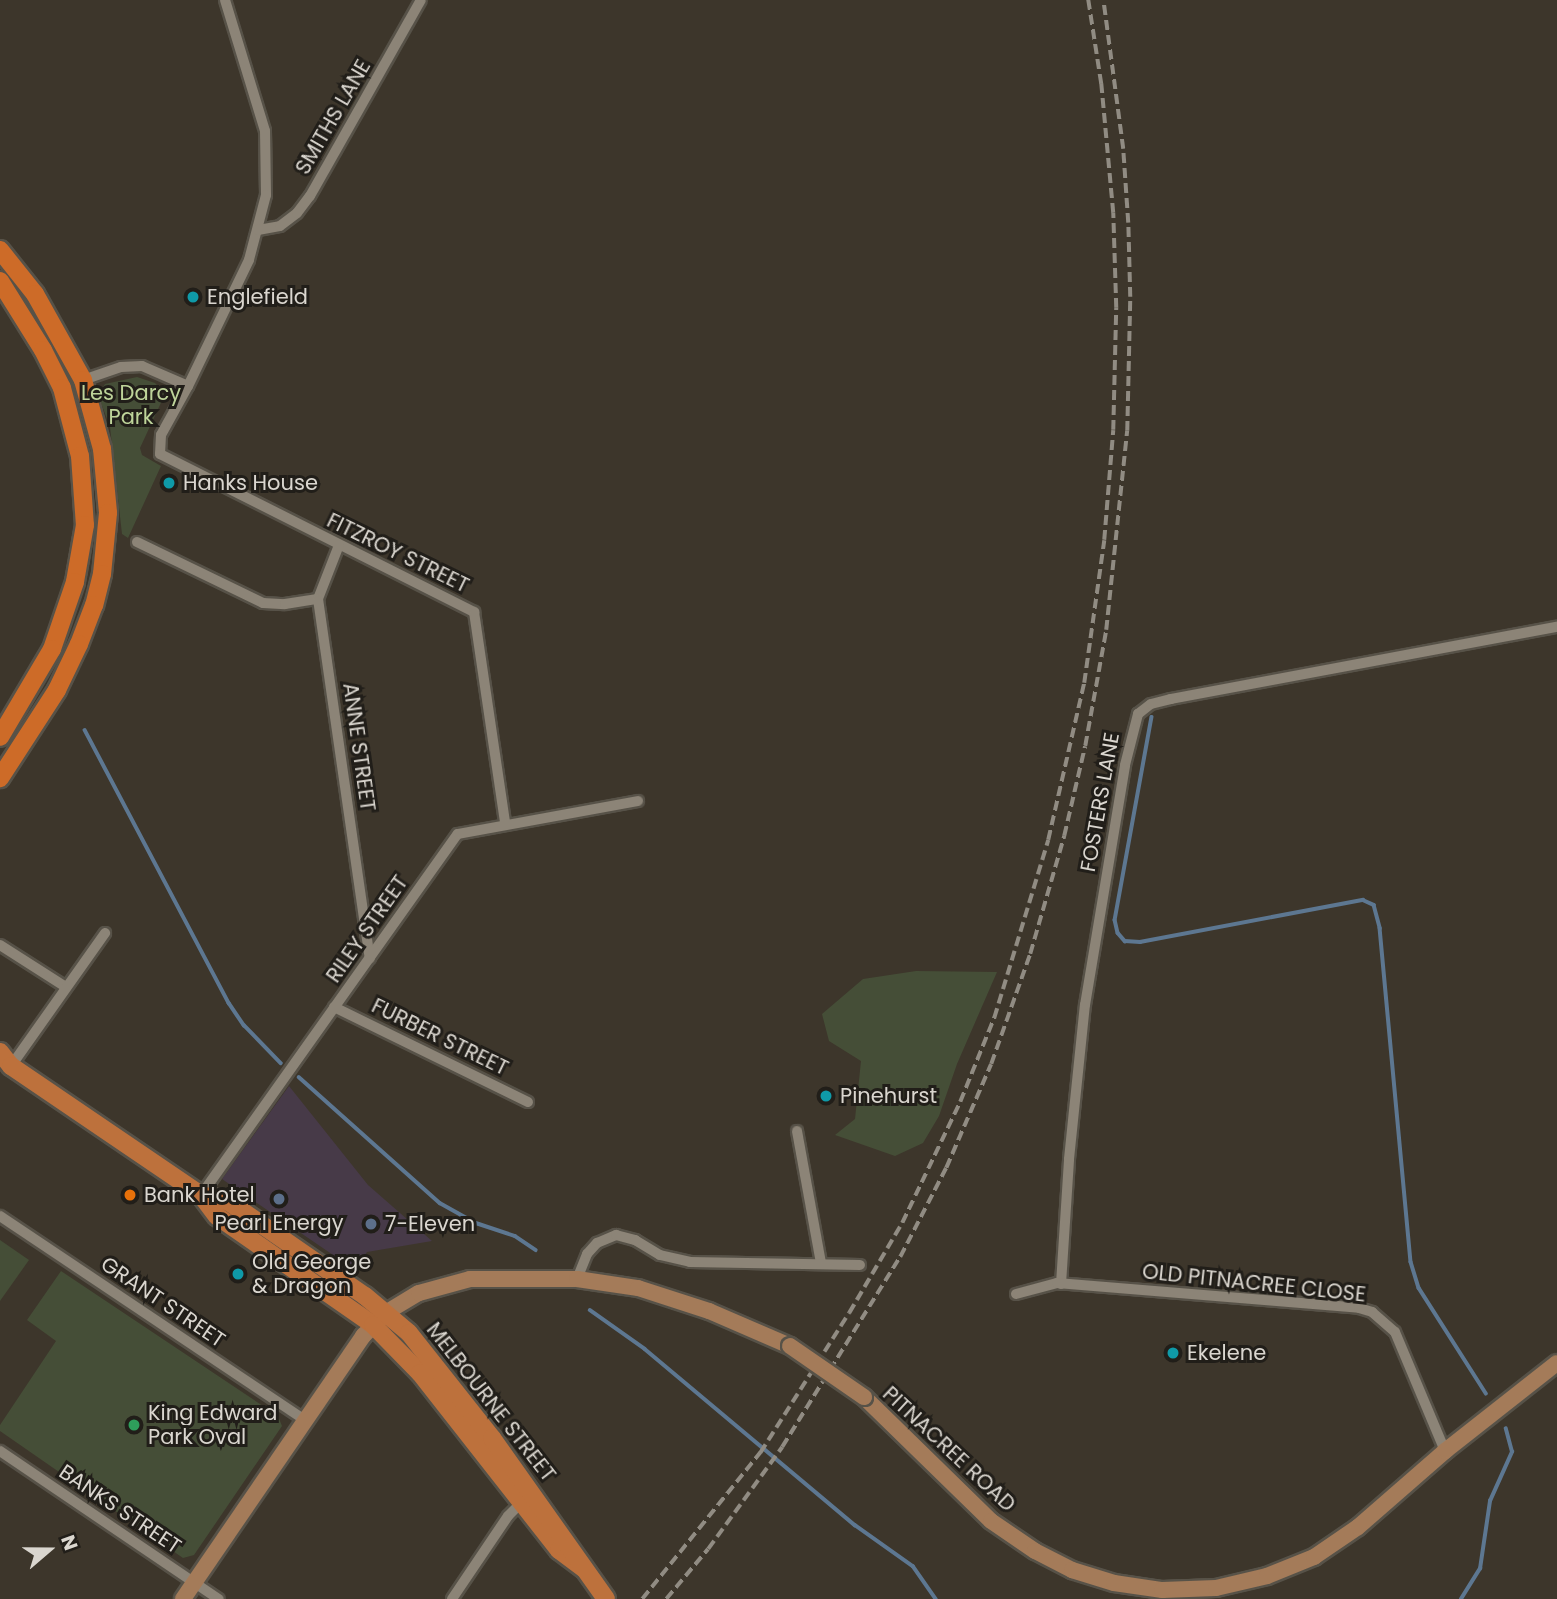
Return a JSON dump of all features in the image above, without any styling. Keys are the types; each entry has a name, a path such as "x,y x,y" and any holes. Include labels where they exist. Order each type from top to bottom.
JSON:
{"highway":[{"path":"0,250 35,294 83,380 99,438 106,480 106,548 91,615 57,690 0,778"},
{"path":"0,281 43,350 62,388 80,456 85,497 81,555 66,612 52,649 7,713 0,737"},
{"path":"62,388 83,380"},
{"path":"7,713 34,728"}],"main road":[{"name":"MELBOURNE STREET","path":"4,1061 201,1195 217,1216 373,1325 419,1373 526,1498 569,1542 584,1569 606,1599"},
{"name":"MELBOURNE STREET","path":"201,1195 229,1202 387,1312 409,1333 447,1378 526,1498"},
{"name":"PITNACREE ROAD","path":"183,1599 373,1325 387,1312 419,1293 470,1279 577,1279 638,1288 722,1316 790,1346 864,1397 991,1521 1035,1551 1072,1570 1114,1583 1162,1590 1216,1588 1267,1576 1314,1557 1358,1527 1445,1451 1557,1363"}],"street":[{"path":"83,380 121,367 142,366 188,386 248,260 266,195 265,131 225,0"},
{"name":"SMITHS LANE","path":"258,230 279,226 297,213 310,196 421,0"},
{"name":"FITZROY STREET","path":"188,386 161,435 159,446 163,458 474,612 505,822"},
{"path":"137,541 262,603 285,604 318,599"},
{"name":"ANNE STREET","path":"339,545 318,599 370,958"},
{"name":"FOSTERS LANE","path":"1061,1284 1069,1159 1085,1005 1125,765 1138,714 1151,704 1171,699 1557,627"},
{"name":"RILEY STREET","path":"201,1195 458,834 505,822 638,801"},
{"path":"4,1061 66,988 105,933"},
{"path":"0,945 66,988"},
{"name":"FURBER STREET","path":"334,1007 528,1102"},
{"path":"797,1131 821,1263"},
{"name":"GRANT STREET","path":"0,1216 305,1420"},
{"path":"577,1279 587,1254 597,1243 616,1236 635,1240 660,1255 690,1262 860,1265"},
{"name":"OLD PITNACREE CLOSE","path":"1016,1294 1061,1284 1359,1308 1372,1312 1395,1332 1445,1451"},
{"name":"BANKS STREET","path":"0,1451 219,1599"},
{"path":"452,1599 526,1498"}],"shaded area":[{"path":"289,1086 368,1185 432,1241 367,1252 355,1270 222,1179"}],"green space":[{"name":"Les Darcy Park","path":"137,377 155,383 165,394 140,448 142,455 161,466 128,538 122,534 110,427 98,395 105,384"},
{"path":"916,971 997,972 957,1064 939,1116 923,1143 895,1156 835,1135 855,1119 861,1061 829,1041 822,1014 863,979"},
{"path":"0,1240 29,1260 0,1301"},
{"path":"61,1271 278,1416 282,1426 194,1555 183,1558 0,1431 0,1425 56,1341 27,1320"}],"waterway":[{"path":"1152,717 1115,920 1118,933 1125,941 1140,942 1363,900 1374,905 1380,928 1411,1262 1419,1288 1486,1393"},
{"path":"85,730 229,1003 244,1025 281,1063"},
{"path":"299,1077 440,1203 476,1223 515,1236 536,1250"},
{"path":"590,1310 645,1349 855,1525 913,1566 936,1599"},
{"path":"1461,1599 1480,1569 1490,1501 1512,1452 1506,1429"}],"railway":[{"path":"642,1599 760,1453 849,1313 902,1223 960,1102 994,1018 1048,840 1084,683 1104,540 1113,430 1116,308 1113,213 1101,84 1088,0"},
{"path":"666,1599 708,1549 782,1447 900,1257 946,1168 991,1064 1030,954 1064,836 1085,746 1106,630 1127,431 1130,297 1128,223 1123,149 1103,0"}],"place":[{"name":"Englefield","path":"193,297"},
{"name":"Hanks House","path":"169,483"},
{"name":"Pinehurst","path":"826,1096"},
{"name":"Bank Hotel","path":"130,1195"},
{"name":"Pearl Energy","path":"279,1199"},
{"name":"7-Eleven","path":"371,1224"},
{"name":"Old George & Dragon","path":"238,1274"},
{"name":"Ekelene","path":"1173,1353"},
{"name":"King Edward Park Oval","path":"134,1425"}]}
